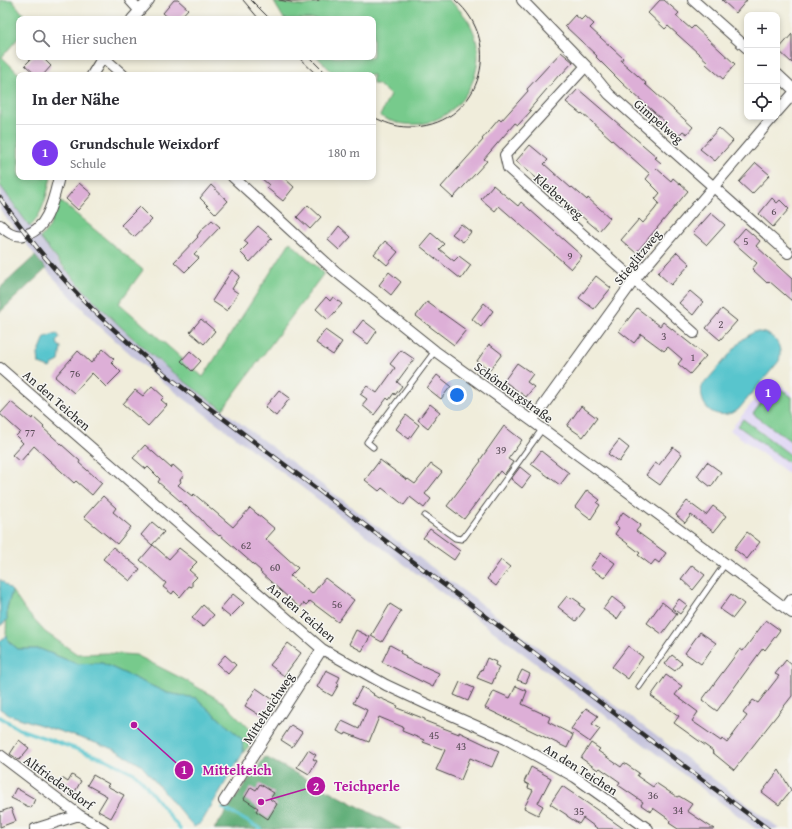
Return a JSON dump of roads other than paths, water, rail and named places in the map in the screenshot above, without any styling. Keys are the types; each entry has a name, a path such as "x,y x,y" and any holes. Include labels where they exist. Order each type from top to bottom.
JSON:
{"street":[{"path":"130,0 139,10"},
{"path":"134,16 149,0"},
{"name":"Gimpelweg","path":"522,0 586,66 609,94 788,253"},
{"path":"693,0 744,45"},
{"path":"94,72 101,60"},
{"path":"106,60 120,72"},
{"name":"Kleiberweg","path":"586,66 505,155 508,168 694,332"},
{"path":"780,77 792,88"},
{"path":"780,109 792,95"},
{"name":"Stieglitzweg","path":"532,420 634,280 770,120"},
{"path":"0,224 10,233 21,236 34,232 45,221 58,180"},
{"name":"Schönburgstraße","path":"236,180 335,271 435,352 532,420 788,611"},
{"name":"An den Teichen","path":"0,368 322,649 393,688 508,740 575,778 648,829"},
{"path":"788,611 792,599"},
{"name":"Mittelteichweg","path":"224,801 322,649"},
{"name":"Altfriedersdorf","path":"0,755 79,814 104,829"},
{"path":"35,829 79,814"}],"lane":[{"path":"373,447 367,442 435,352"},
{"path":"425,516 455,538 460,539 464,537 542,428"},
{"path":"639,687 726,564"}],"water":[{"path":"754,332 766,334 775,339 780,349 779,361 738,410 723,415 717,414 706,407 703,401 702,386 743,339"},
{"path":"57,333 60,338 57,341 58,345 61,347 59,361 53,364 50,368 39,364 38,354 45,337"},
{"path":"0,579 12,591 7,608 7,620 0,626"},
{"path":"6,636 9,642 18,649 40,649 77,664 102,663 167,693 196,698 242,739 243,753 201,823 194,827 141,765 114,749 10,715 0,709 0,641"}],"waterway":[{"path":"0,717 19,729 105,759 134,773 143,782 180,829"},
{"path":"223,808 261,829"}],"tram line":[{"path":"243,0 256,16"},
{"path":"251,0 267,16"},
{"path":"279,0 292,2 319,0"},
{"path":"376,118 403,127 432,124 452,114 467,99 477,81 481,60 479,39 471,18 455,0"},
{"path":"301,60 314,72"},
{"path":"312,60 324,72"}],"railway":[{"path":"0,198 33,243 80,297 167,376 768,829"}],"place":[{"name":"Grundschule Weixdorf","path":"768,412"},
{"name":"Mittelteich","path":"134,725"},
{"name":"Teichperle","path":"261,802"}]}
